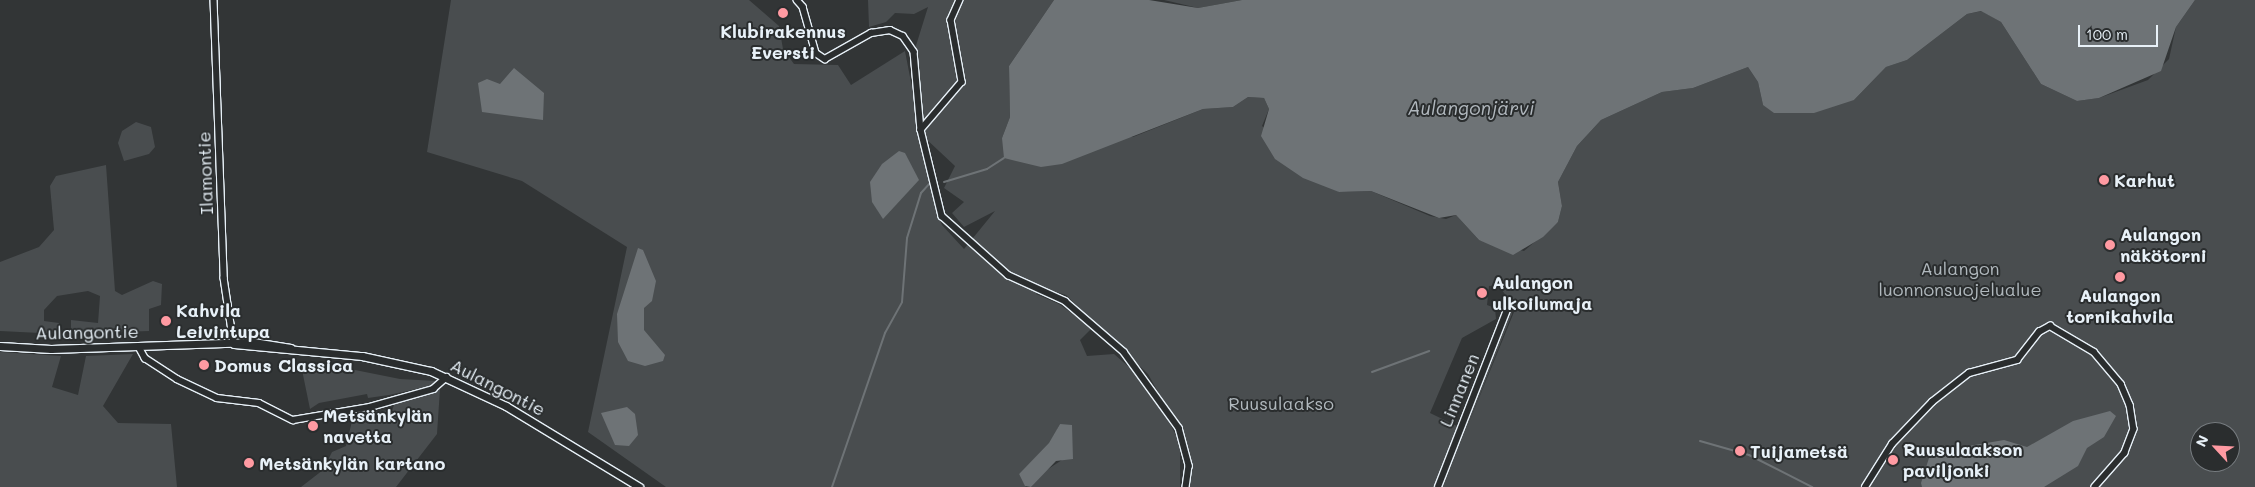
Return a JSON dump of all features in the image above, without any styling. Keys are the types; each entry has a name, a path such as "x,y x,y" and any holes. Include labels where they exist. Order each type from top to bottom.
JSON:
{"street":[{"name":"Ilamontie","path":"214,0 224,278 234,344"},
{"path":"796,0 803,7 816,53 825,59 871,33 890,30 903,36 914,52 921,130 942,216 949,226 1008,275 1065,301 1129,358 1179,428 1189,466 1186,487"},
{"path":"921,130 962,82 951,20 960,0"},
{"name":"Linnanen","path":"1438,487 1509,305"},
{"path":"1865,487 1892,444 1932,402 1969,373 2016,360 2039,332 2050,326 2094,352 2121,384 2130,405 2134,429 2126,453 2095,487"},
{"name":"Aulangontie","path":"0,346 234,344 381,359 447,377 506,406 639,487"},
{"path":"140,346 145,358 217,398 258,403 293,420 370,407 433,389 447,377"}],"green space":[{"path":"451,0 749,0 779,26 783,49 794,64 838,65 851,85 905,51 935,207 942,225 964,249 995,211 964,227 952,213 964,202 944,188 955,166 924,137 914,52 928,7 914,14 895,13 886,22 869,27 868,0 1054,0 1009,66 1010,117 1002,138 1133,137 1203,109 1233,107 1248,97 1264,98 1269,109 1262,126 1339,192 1371,191 1430,216 1446,219 1456,215 1479,240 1524,251 1558,222 1562,206 1558,182 1577,146 1601,120 1662,92 1693,88 1748,67 1758,82 1763,105 1854,100 1886,67 1907,60 1967,14 1982,11 2001,22 2041,84 2077,101 2099,98 2148,80 2169,59 2176,27 2195,0 2255,0 2255,487 1188,487 1191,464 1187,444 1148,374 1066,295 1043,288 1036,294 1059,304 1092,328 1080,340 1087,356 1114,354 1137,374 1168,420 1180,443 1180,487 1031,487 1039,475 1065,458 1072,444 1060,424 1050,443 1019,474 1026,487 666,487 588,432 627,247 522,181 427,152","holes":["1498,285 1514,306 1521,306 1514,312 1466,430 1512,314 1509,305 1459,427 1430,413 1462,338 1496,319 1495,308 1487,305 1489,286"]},
{"path":"1164,0 1242,0 1198,8"},
{"path":"136,122 151,127 155,147 149,154 124,161 118,143 122,131"},
{"path":"106,165 115,291 122,295 153,281 162,284 161,305 149,309 149,331 71,334 71,320 98,323 100,296 88,291 57,296 44,310 44,321 59,323 60,334 0,331 0,262 39,247 54,230 50,186 56,176"},
{"path":"0,352 61,356 52,387 78,395 86,356 133,354 103,406 118,423 171,424 177,487 0,487"},
{"path":"335,366 400,379 437,381 435,385 389,395 368,398 367,394 319,403 310,409 302,370"},
{"path":"440,389 437,434 396,487 301,487 323,470 332,452 346,446 354,413 392,410 395,403"}],"water":[{"name":"Aulangonjärvi","path":"1054,0 1149,0 1198,8 1242,0 2195,0 2176,27 2161,71 2099,98 2077,101 2041,84 2001,22 1981,11 1967,14 1907,60 1886,67 1854,100 1814,113 1774,113 1763,105 1758,82 1748,67 1693,88 1662,92 1601,120 1577,146 1558,182 1562,206 1558,222 1543,237 1513,255 1479,240 1456,215 1439,218 1371,191 1339,192 1303,178 1275,159 1261,136 1269,109 1264,98 1248,97 1233,107 1203,109 1062,164 1041,167 1004,158 1002,138 1010,117 1009,66"},
{"path":"514,68 544,93 543,120 482,112 478,83 487,79 500,84"},
{"path":"899,151 905,153 919,180 883,219 872,202 870,182 882,164"},
{"path":"638,248 643,250 656,281 652,301 644,308 644,330 665,355 663,361 645,366 628,361 618,342 617,314"},
{"path":"627,407 635,414 638,435 629,446 615,445 601,413"},
{"path":"2110,411 2116,416 2104,437 2087,448 2078,466 2044,487 1922,487 1921,483 1929,458 1939,451 2004,440 2027,447 2073,421"},
{"path":"1060,424 1072,425 1073,459 1056,461 1031,487 1025,486 1019,474 1049,443"}],"waterway":[{"path":"944,182 987,169 1004,158"},
{"path":"832,487 885,333 902,302 907,238 921,193 930,183"},
{"path":"1372,372 1429,351"},
{"path":"1700,441 1749,455 1812,487"}],"place":[{"name":"Klubirakennus Eversti","path":"783,13"},
{"name":"Karhut","path":"2104,180"},
{"name":"Aulangon näkötorni","path":"2110,245"},
{"name":"Aulangon tornikahvila","path":"2120,277"},
{"name":"Aulangon ulkoilumaja","path":"1482,293"},
{"name":"Kahvila Leivintupa","path":"166,321"},
{"name":"Domus Classica","path":"204,365"},
{"name":"Metsänkylän navetta","path":"313,426"},
{"name":"Tuijametsä","path":"1740,451"},
{"name":"Ruusulaakson paviljonki","path":"1893,460"},
{"name":"Metsänkylän kartano","path":"249,463"}],"park label":[{"name":"Aulangon luonnonsuojelualue","path":"1960,279"},
{"name":"Ruusulaakso","path":"1281,403"}]}
